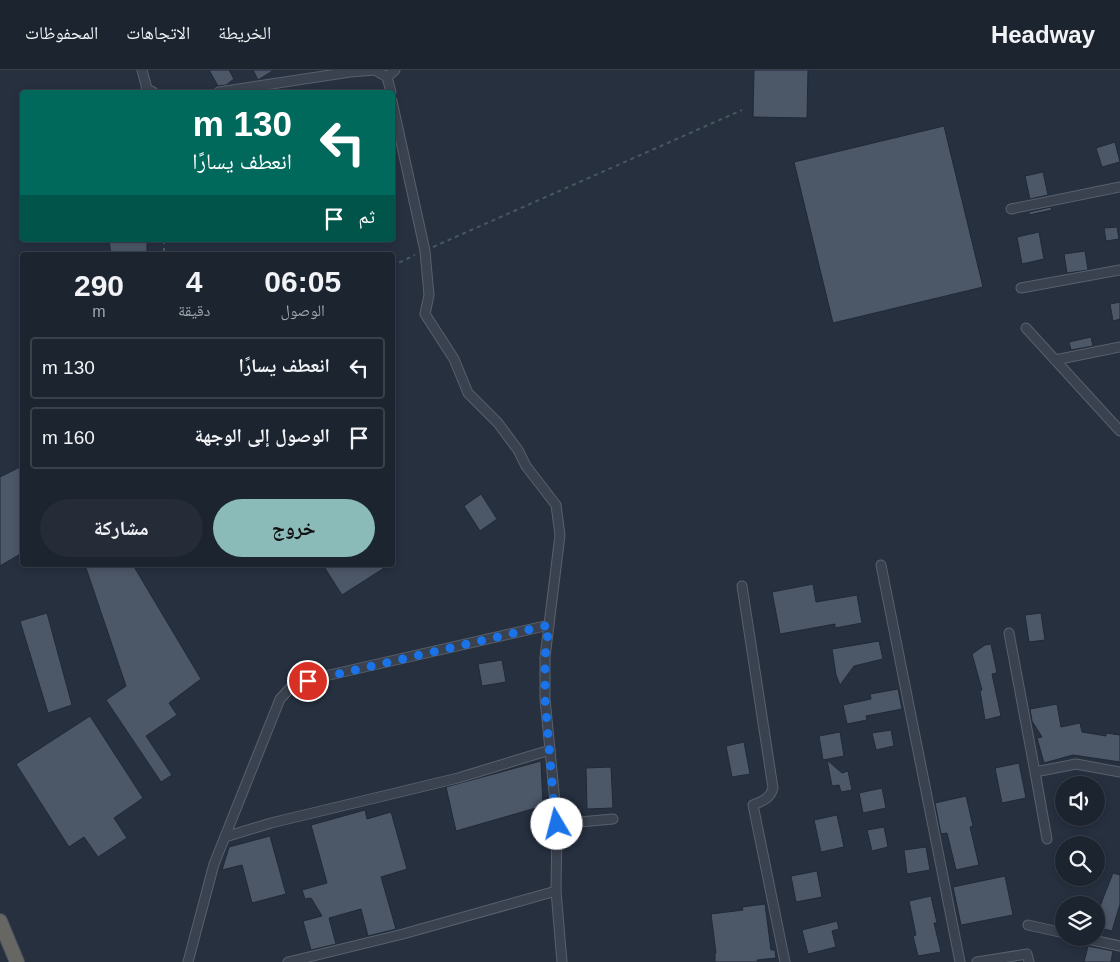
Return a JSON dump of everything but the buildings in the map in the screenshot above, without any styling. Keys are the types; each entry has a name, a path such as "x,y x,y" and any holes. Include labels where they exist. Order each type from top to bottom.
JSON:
{"highway":[{"path":"0,921 17,962"}],"street":[{"path":"142,70 147,89 149,90"},
{"path":"232,90 374,70 387,77 390,90"},
{"path":"387,77 394,70"},
{"path":"395,115 425,251 429,295 425,314 454,359 468,394 498,423 518,450 526,466 556,505 560,535 545,666 545,699 557,824 556,891 562,962"},
{"path":"1011,209 1120,186"},
{"path":"1021,288 1120,270"},
{"path":"1026,328 1119,429"},
{"path":"1055,360 1120,347"},
{"path":"881,565 960,962"},
{"path":"742,586 773,788 767,799 753,805 785,962"},
{"path":"188,962 214,864 280,699 292,686 325,676 549,625"},
{"path":"1009,633 1047,839"},
{"path":"225,837 271,823 458,778 550,750"},
{"path":"1035,772 1076,764 1120,772"},
{"path":"557,824 613,819"},
{"path":"288,962 404,934 556,891"},
{"path":"1028,925 1055,931"},
{"path":"1105,943 1120,946"},
{"path":"977,962 1027,954 1029,962"}],"path":[{"path":"395,265 742,110"}],"route":[{"path":"308,681 549,625 545,657 545,699 557,824"}]}
